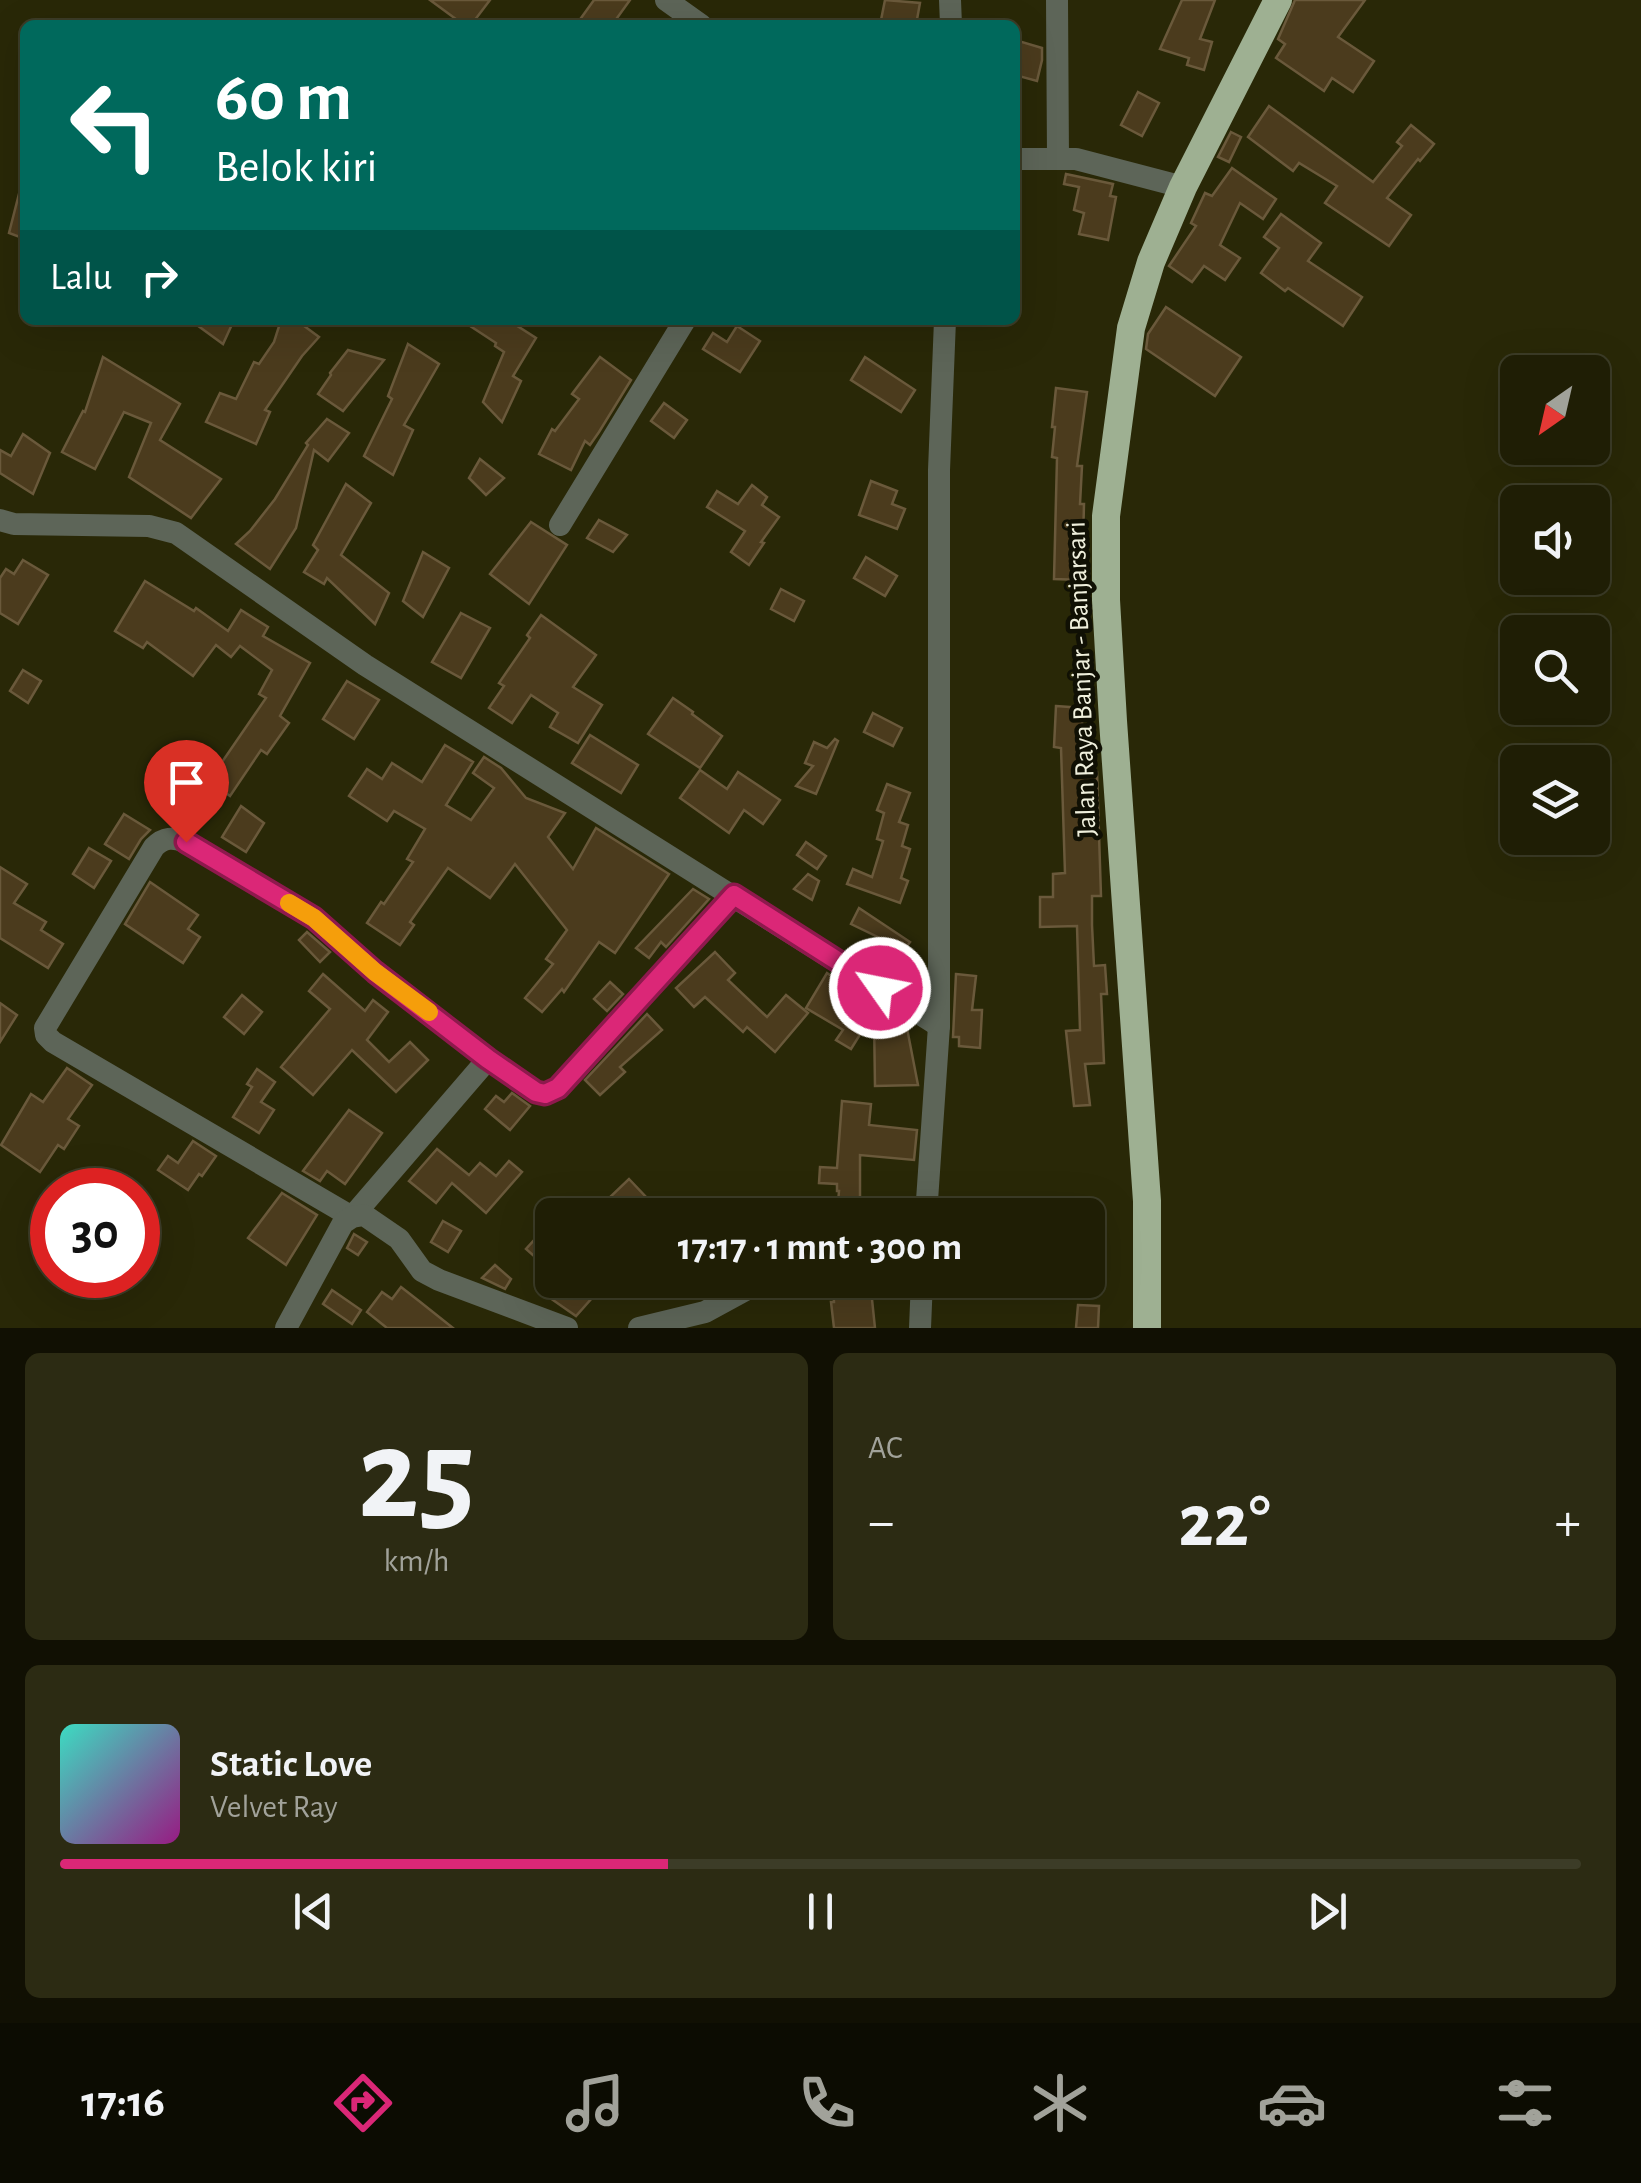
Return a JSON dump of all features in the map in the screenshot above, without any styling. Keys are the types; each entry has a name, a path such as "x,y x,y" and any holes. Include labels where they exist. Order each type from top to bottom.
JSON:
{"highway":[{"name":"Jalan Raya Banjar - Banjarsari","path":"1146,1328 1147,1201 1112,721 1106,516 1131,328 1152,262 1184,187 1278,0"}],"street":[{"path":"666,0 695,20"},
{"path":"1057,0 1058,158"},
{"path":"1020,159 1076,159 1184,187"},
{"path":"560,525 682,325"},
{"path":"927,1198 940,1026 939,470 945,325"},
{"path":"0,520 14,524 149,526 176,533 366,665 940,1026"},
{"path":"567,1328 439,1280 422,1270 399,1239 376,1221 364,1215 352,1217 53,1042 45,1028 154,847 169,838 186,842 314,918 375,972 488,1059 536,1092 545,1094 552,1092 734,895"},
{"path":"286,1328 343,1223 488,1059"},
{"path":"639,1328 705,1312 731,1298"},
{"path":"920,1328 921,1298"}],"building":[{"path":"430,0 490,0 475,20 457,20"},
{"path":"594,0 630,0 616,20 580,20"},
{"path":"885,0 920,3 917,20 881,20"},
{"path":"1182,0 1215,0 1200,39 1212,42 1204,70 1187,65 1189,58 1160,49"},
{"path":"1295,0 1365,0 1338,37 1374,61 1353,92 1332,78 1324,91 1276,58 1285,44 1278,39"},
{"path":"1020,41 1042,48 1037,81 1020,76"},
{"path":"1138,92 1159,103 1142,136 1121,125"},
{"path":"1269,106 1373,182 1402,146 1397,142 1411,125 1434,144 1387,198 1411,215 1389,246 1325,203 1337,186 1299,163 1293,171 1248,137"},
{"path":"1231,132 1241,137 1229,162 1218,157"},
{"path":"1232,168 1276,199 1263,219 1240,203 1220,245 1240,258 1225,280 1204,266 1192,282 1169,266 1196,226 1191,223 1205,193 1212,196"},
{"path":"1066,174 1113,184 1110,196 1116,197 1108,240 1079,234 1084,213 1074,210 1079,187 1064,184"},
{"path":"20,190 20,237 9,233"},
{"path":"1281,214 1321,243 1308,261 1362,297 1343,326 1261,273 1279,248 1264,237"},
{"path":"1166,307 1241,357 1215,396 1146,349 1148,334"},
{"path":"197,325 232,325 223,344"},
{"path":"279,325 303,325 319,337 265,410 270,412 256,444 206,422 220,393 236,399 254,362 259,364 274,342"},
{"path":"469,325 516,325 536,338 513,376 521,381 502,422 483,402 504,352"},
{"path":"737,326 760,341 740,372 703,349 713,333 727,342"},
{"path":"408,344 439,364 404,425 413,430 393,475 364,456 392,399 388,396"},
{"path":"348,350 384,360 343,411 318,394"},
{"path":"103,357 180,404 160,440 221,479 191,518 129,477 151,423 124,412 95,469 62,452 85,412"},
{"path":"600,357 631,380 590,445 585,441 571,470 539,454 552,429 555,431 579,399 572,394"},
{"path":"865,357 915,390 901,412 851,380"},
{"path":"1056,388 1087,392 1077,466 1082,466 1080,504 1084,504 1082,580 1054,579 1057,458 1052,457 1052,427"},
{"path":"664,403 687,420 674,438 651,421"},
{"path":"327,419 349,433 328,461 314,450 296,528 270,569 236,544 275,499 306,443"},
{"path":"23,434 50,453 33,494 0,473 0,450 11,456"},
{"path":"480,459 504,478 486,495 469,478"},
{"path":"871,481 897,491 892,504 905,509 897,529 859,515"},
{"path":"346,484 371,503 341,555 389,593 375,624 327,578 324,584 304,572 318,550 313,545"},
{"path":"752,485 767,497 762,505 779,517 749,565 731,552 745,531 707,507 717,491 738,504"},
{"path":"599,520 627,535 613,552 587,538"},
{"path":"531,522 567,545 529,604 490,574"},
{"path":"423,552 449,568 423,617 403,601"},
{"path":"866,557 897,576 885,596 854,578"},
{"path":"23,560 48,575 18,624 0,613 0,578 6,569 14,574"},
{"path":"145,581 194,611 196,608 228,631 241,610 268,627 263,636 310,663 280,716 289,723 267,754 261,750 230,796 209,781 266,698 259,694 272,670 240,646 231,657 216,645 193,676 147,642 143,648 115,631"},
{"path":"781,589 804,601 794,621 771,609"},
{"path":"461,613 490,628 461,678 432,662"},
{"path":"541,615 596,655 573,687 602,705 578,743 550,727 558,713 531,695 512,723 489,708 504,686 499,683"},
{"path":"23,670 41,681 28,703 10,691"},
{"path":"347,681 379,700 354,739 323,719"},
{"path":"673,698 722,736 700,768 648,734"},
{"path":"1056,706 1083,708 1079,773 1097,772 1101,896 1092,896 1092,925 1094,966 1105,965 1107,994 1101,994 1104,1063 1085,1064 1090,1105 1074,1106 1066,1031 1080,1030 1077,926 1040,927 1040,897 1053,897 1053,874 1065,873 1061,748 1054,747"},
{"path":"873,713 902,728 893,746 864,732"},
{"path":"590,735 638,765 621,793 572,763"},
{"path":"835,739 838,741 816,794 796,786 813,766 805,763 814,742 827,748"},
{"path":"445,745 473,762 446,805 471,820 494,788 473,773 484,757 501,768 526,798 565,813 548,837 573,869 596,828 669,874 615,953 599,942 564,992 562,989 542,1012 525,998 553,964 546,959 567,930 515,864 490,898 448,868 410,922 414,925 400,945 367,923 413,862 407,859 425,829 394,811 387,821 349,796 367,769 382,779 392,763 422,782"},
{"path":"700,770 727,789 738,772 780,800 763,824 744,810 729,833 680,798"},
{"path":"887,784 910,793 899,822 908,825 902,846 910,849 901,878 908,881 900,903 847,884 853,869 872,877 883,841 877,839 884,813 877,810"},
{"path":"241,806 264,823 246,852 222,837"},
{"path":"124,814 150,830 129,859 105,844"},
{"path":"806,842 826,856 817,869 797,855"},
{"path":"89,848 111,861 94,888 73,874"},
{"path":"0,867 27,884 14,903 46,922 41,930 63,944 48,968 0,938"},
{"path":"808,874 819,881 812,900 794,889"},
{"path":"150,882 198,915 188,929 200,937 183,963 125,924"},
{"path":"693,889 709,899 666,947 661,942 649,958 636,948"},
{"path":"859,908 910,942 899,957 886,948 890,943 851,924"},
{"path":"307,932 330,952 320,962 299,940"},
{"path":"715,952 735,973 728,980 767,1017 786,995 808,1013 775,1052 747,1027 743,1032 705,997 694,1007 676,988"},
{"path":"827,973 872,1003 864,1016 871,1017 851,1049 836,1040 843,1030 806,1008"},
{"path":"323,974 365,1011 373,1000 388,1012 367,1040 389,1062 410,1042 428,1060 396,1092 352,1050 313,1095 281,1067 330,1009 309,991"},
{"path":"956,974 976,976 972,1010 982,1010 980,1048 959,1046 959,1037 953,1037"},
{"path":"610,982 623,994 607,1011 594,999"},
{"path":"242,995 262,1012 244,1034 224,1017"},
{"path":"0,1003 17,1015 0,1042"},
{"path":"647,1014 662,1030 620,1067 625,1072 600,1095 585,1080"},
{"path":"874,1018 906,1023 918,1085 875,1086"},
{"path":"67,1068 92,1085 68,1119 79,1126 64,1149 58,1145 43,1168 34,1168 1,1145 31,1094 43,1102"},
{"path":"257,1069 275,1082 261,1102 274,1110 259,1133 233,1117 252,1087 247,1084"},
{"path":"512,1093 530,1106 510,1130 485,1109 496,1096 504,1102"},
{"path":"842,1101 871,1104 869,1125 917,1130 914,1160 860,1155 860,1198 838,1198 837,1184 819,1183 820,1167 837,1168"},
{"path":"349,1110 382,1133 345,1184 327,1171 320,1181 303,1171"},
{"path":"193,1141 216,1156 188,1190 160,1171 168,1156 178,1163"},
{"path":"437,1149 469,1175 480,1163 496,1176 509,1161 522,1172 486,1213 452,1183 436,1203 409,1181"},
{"path":"629,1179 646,1197 645,1198 609,1198"},
{"path":"282,1193 317,1215 286,1265 248,1238"},
{"path":"443,1221 461,1231 448,1252 431,1242"},
{"path":"354,1234 367,1242 358,1255 347,1248"},
{"path":"535,1239 535,1257 526,1249"},
{"path":"495,1265 511,1279 505,1289 482,1278"},
{"path":"401,1287 453,1328 387,1328 367,1312 382,1292 392,1299"},
{"path":"332,1290 361,1310 352,1324 323,1304"},
{"path":"550,1298 592,1298 576,1316"},
{"path":"834,1298 872,1298 875,1328 834,1328"},
{"path":"1078,1305 1099,1306 1098,1328 1076,1328"}],"slow traffic":[{"path":"289,903 314,918 375,972 429,1012"}],"route":[{"path":"186,842 314,918 375,972 488,1059 536,1092 545,1094 558,1088 734,895 880,988"}]}
